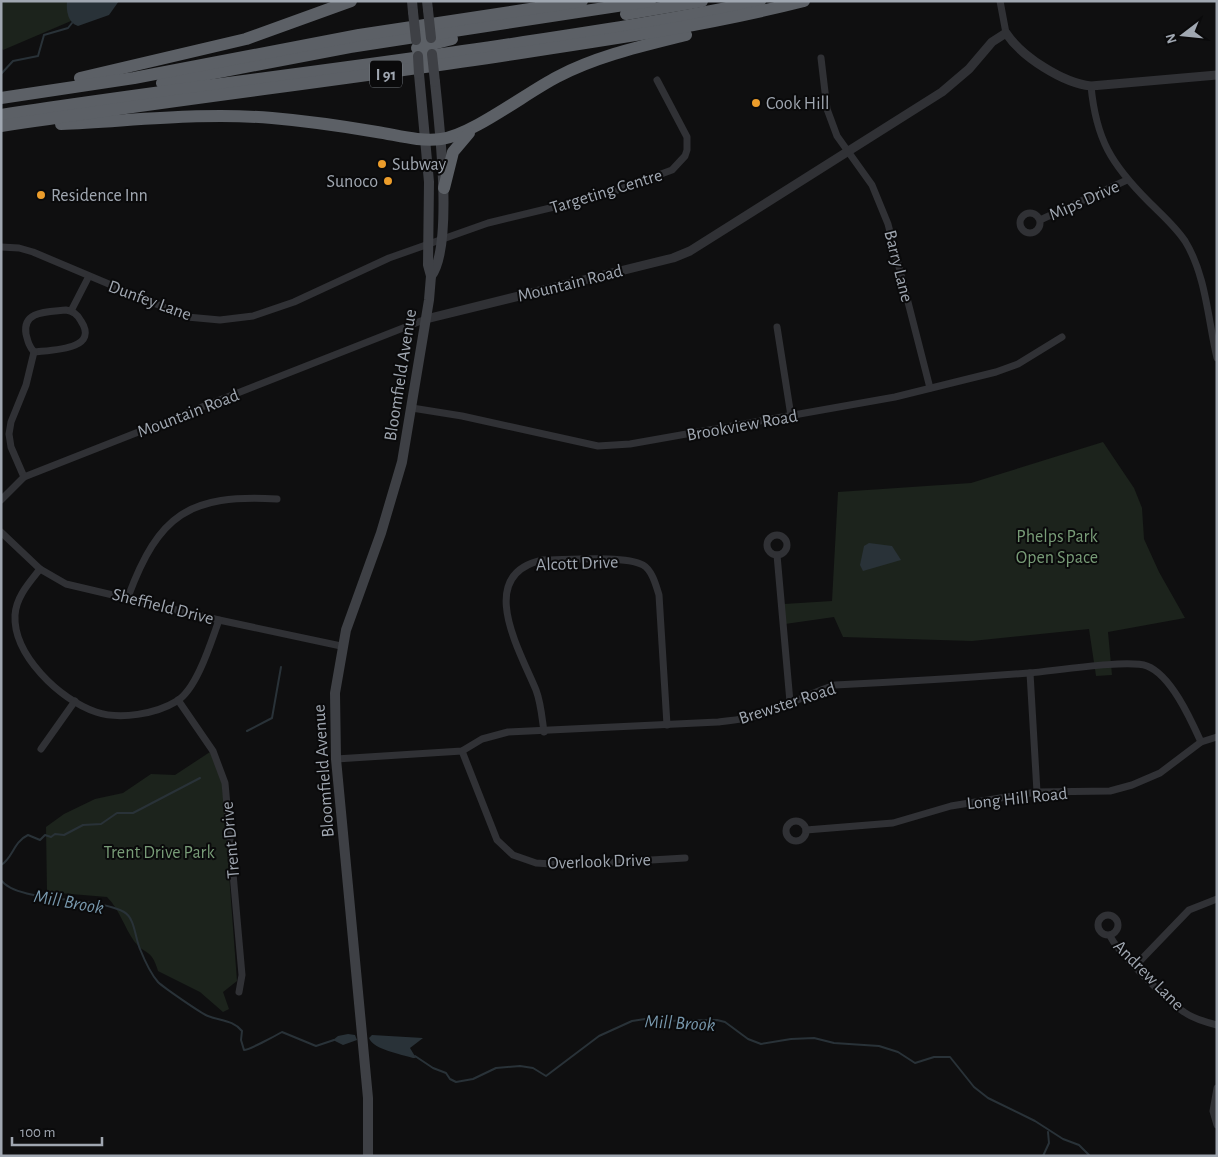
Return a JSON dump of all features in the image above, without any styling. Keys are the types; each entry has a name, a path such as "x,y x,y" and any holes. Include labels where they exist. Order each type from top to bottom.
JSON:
{"highway":[{"path":"2,102 30,88 144,64 246,38 351,1"},
{"path":"2,102 359,35 582,1"},
{"path":"2,102 142,87 363,45 650,1"},
{"path":"417,48 432,46 447,40 702,1"},
{"path":"432,46 442,48 740,1"},
{"path":"1,115 142,94 352,68 650,23 760,1"},
{"name":"I 91","path":"1,126 160,102 358,78 650,34 804,1"},
{"path":"34,121 60,124 201,117 258,117 311,122 426,140 441,139 458,134 542,85 584,64 648,44 717,28 736,17"},
{"path":"444,188 453,152 474,125"}],"main road":[{"name":"Bloomfield Avenue","path":"428,5 444,188 441,241 437,267 431,276"},
{"name":"Bloomfield Avenue","path":"368,1156 368,1098 336,758 334,693 341,646 391,502 412,408 431,276 428,267 429,188 426,140 413,7"},
{"path":"429,188 444,188"}],"street":[{"path":"1000,1 1006,33 1012,42 1026,54 1064,79 1079,85 1091,86 1217,75"},
{"name":"Mountain Road","path":"1,500 24,478 426,319 673,258 708,242 942,92 969,69 992,42 1006,33"},
{"name":"Barry Lane","path":"821,58 827,109 837,136 850,151 880,199 930,388"},
{"name":"Targeting Centre","path":"441,241 500,220 604,195 672,170 685,156 687,137 657,80"},
{"path":"1091,86 1094,114 1103,143 1128,180 1177,230 1190,252 1201,284 1217,358"},
{"name":"Mips Drive","path":"1040,220 1128,180"},
{"name":"Dunfey Lane","path":"1,247 18,248 33,252 187,317 220,320 253,316 294,302 355,276 382,261 441,241"},
{"path":"71,311 89,276"},
{"path":"34,352 28,345 25,328 27,320 34,314 71,311"},
{"path":"34,352 74,346 82,341 85,335 83,324 71,311"},
{"path":"777,328 791,416"},
{"name":"Brookview Road","path":"412,408 462,416 598,446 630,444 895,397 996,372 1018,364 1062,337"},
{"path":"24,478 11,447 9,434 11,422 26,385 34,352"},
{"path":"128,597 139,568 154,540 174,520 198,505 232,498 277,500"},
{"name":"Sheffield Drive","path":"1,532 40,569 66,584 341,646"},
{"path":"777,555 790,702"},
{"name":"Alcott Drive","path":"544,732 536,691 517,650 507,620 506,598 509,582 519,570 530,563 543,560 629,560 644,566 654,579 659,595 666,725"},
{"path":"40,569 21,594 15,614 17,636 32,664 66,697 96,712 124,715 151,711 178,700 205,660 219,620"},
{"name":"Brewster Road","path":"336,758 462,751 482,739 508,732 544,732 743,719 771,712 790,702 835,685 1030,673 1125,664 1146,666 1162,676 1192,723 1201,742"},
{"path":"1030,673 1037,792"},
{"name":"Trent Drive","path":"178,700 213,752 225,783 242,975 239,992"},
{"path":"41,748 75,701"},
{"name":"Long Hill Road","path":"806,830 893,823 951,806 1037,792 1110,791 1132,785 1160,772 1201,742 1217,737"},
{"name":"Overlook Drive","path":"462,751 497,840 513,855 536,863 566,865 685,858"},
{"path":"1136,965 1188,910 1217,899"},
{"name":"Andrew Lane","path":"1110,935 1112,940 1136,965 1184,1012 1197,1020 1217,1025"},
{"path":"1217,1088 1213,1111 1217,1125"}],"green space":[{"path":"1,1 67,1 71,21 3,50 1,47"},
{"name":"Phelps Park Open Space","path":"1103,442 1134,488 1142,508 1144,539 1159,572 1185,618 1108,632 1112,675 1096,676 1089,629 972,641 843,637 834,617 785,624 784,604 832,601 838,492 971,483"},
{"name":"Trent Drive Park","path":"210,752 222,781 237,981 223,992 229,1009 223,1012 200,992 158,971 153,958 134,941 115,907 107,897 47,892 46,827 64,814 95,799 123,793 151,774 175,775"}],"shaded area":[{"path":"67,1 119,1 109,15 78,26 68,16"},
{"path":"869,543 892,546 901,560 863,571 860,565 864,546"},
{"path":"355,1035 357,1040 343,1045 333,1040 338,1036"},
{"path":"372,1035 423,1038 410,1048 416,1058 413,1058 376,1046 369,1038"}],"waterway":[{"path":"1,74 13,61 38,56 44,35 68,28 72,23"},
{"path":"247,731 272,718 281,667"},
{"path":"1,865 19,842 28,835 40,840 45,835 51,837 55,834 64,835 83,825 101,824 117,813 133,813 200,778"},
{"name":"Mill Brook","path":"1,880 10,887 23,892 39,896 95,903 124,912 133,923 138,944 150,971 158,982 204,1014 238,1027 242,1031 241,1040 244,1050 282,1032 316,1046 334,1040"},
{"name":"Mill Brook","path":"415,1056 433,1068 446,1073 450,1079 456,1082 473,1079 496,1068 520,1066 533,1068 546,1076 599,1036 632,1021 645,1019 663,1021 717,1020 725,1022 748,1039 761,1044 791,1039 814,1038 834,1043 879,1046 898,1052 915,1063 934,1057 950,1057 974,1087 988,1098 1035,1121 1063,1139 1079,1145 1090,1156"},
{"name":"Mill Brook","path":"1043,1156 1049,1143 1048,1132"}],"place":[{"name":"Cook Hill","path":"756,103"},
{"name":"Subway","path":"382,164"},
{"name":"Sunoco","path":"388,181"},
{"name":"Residence Inn","path":"41,195"}]}
